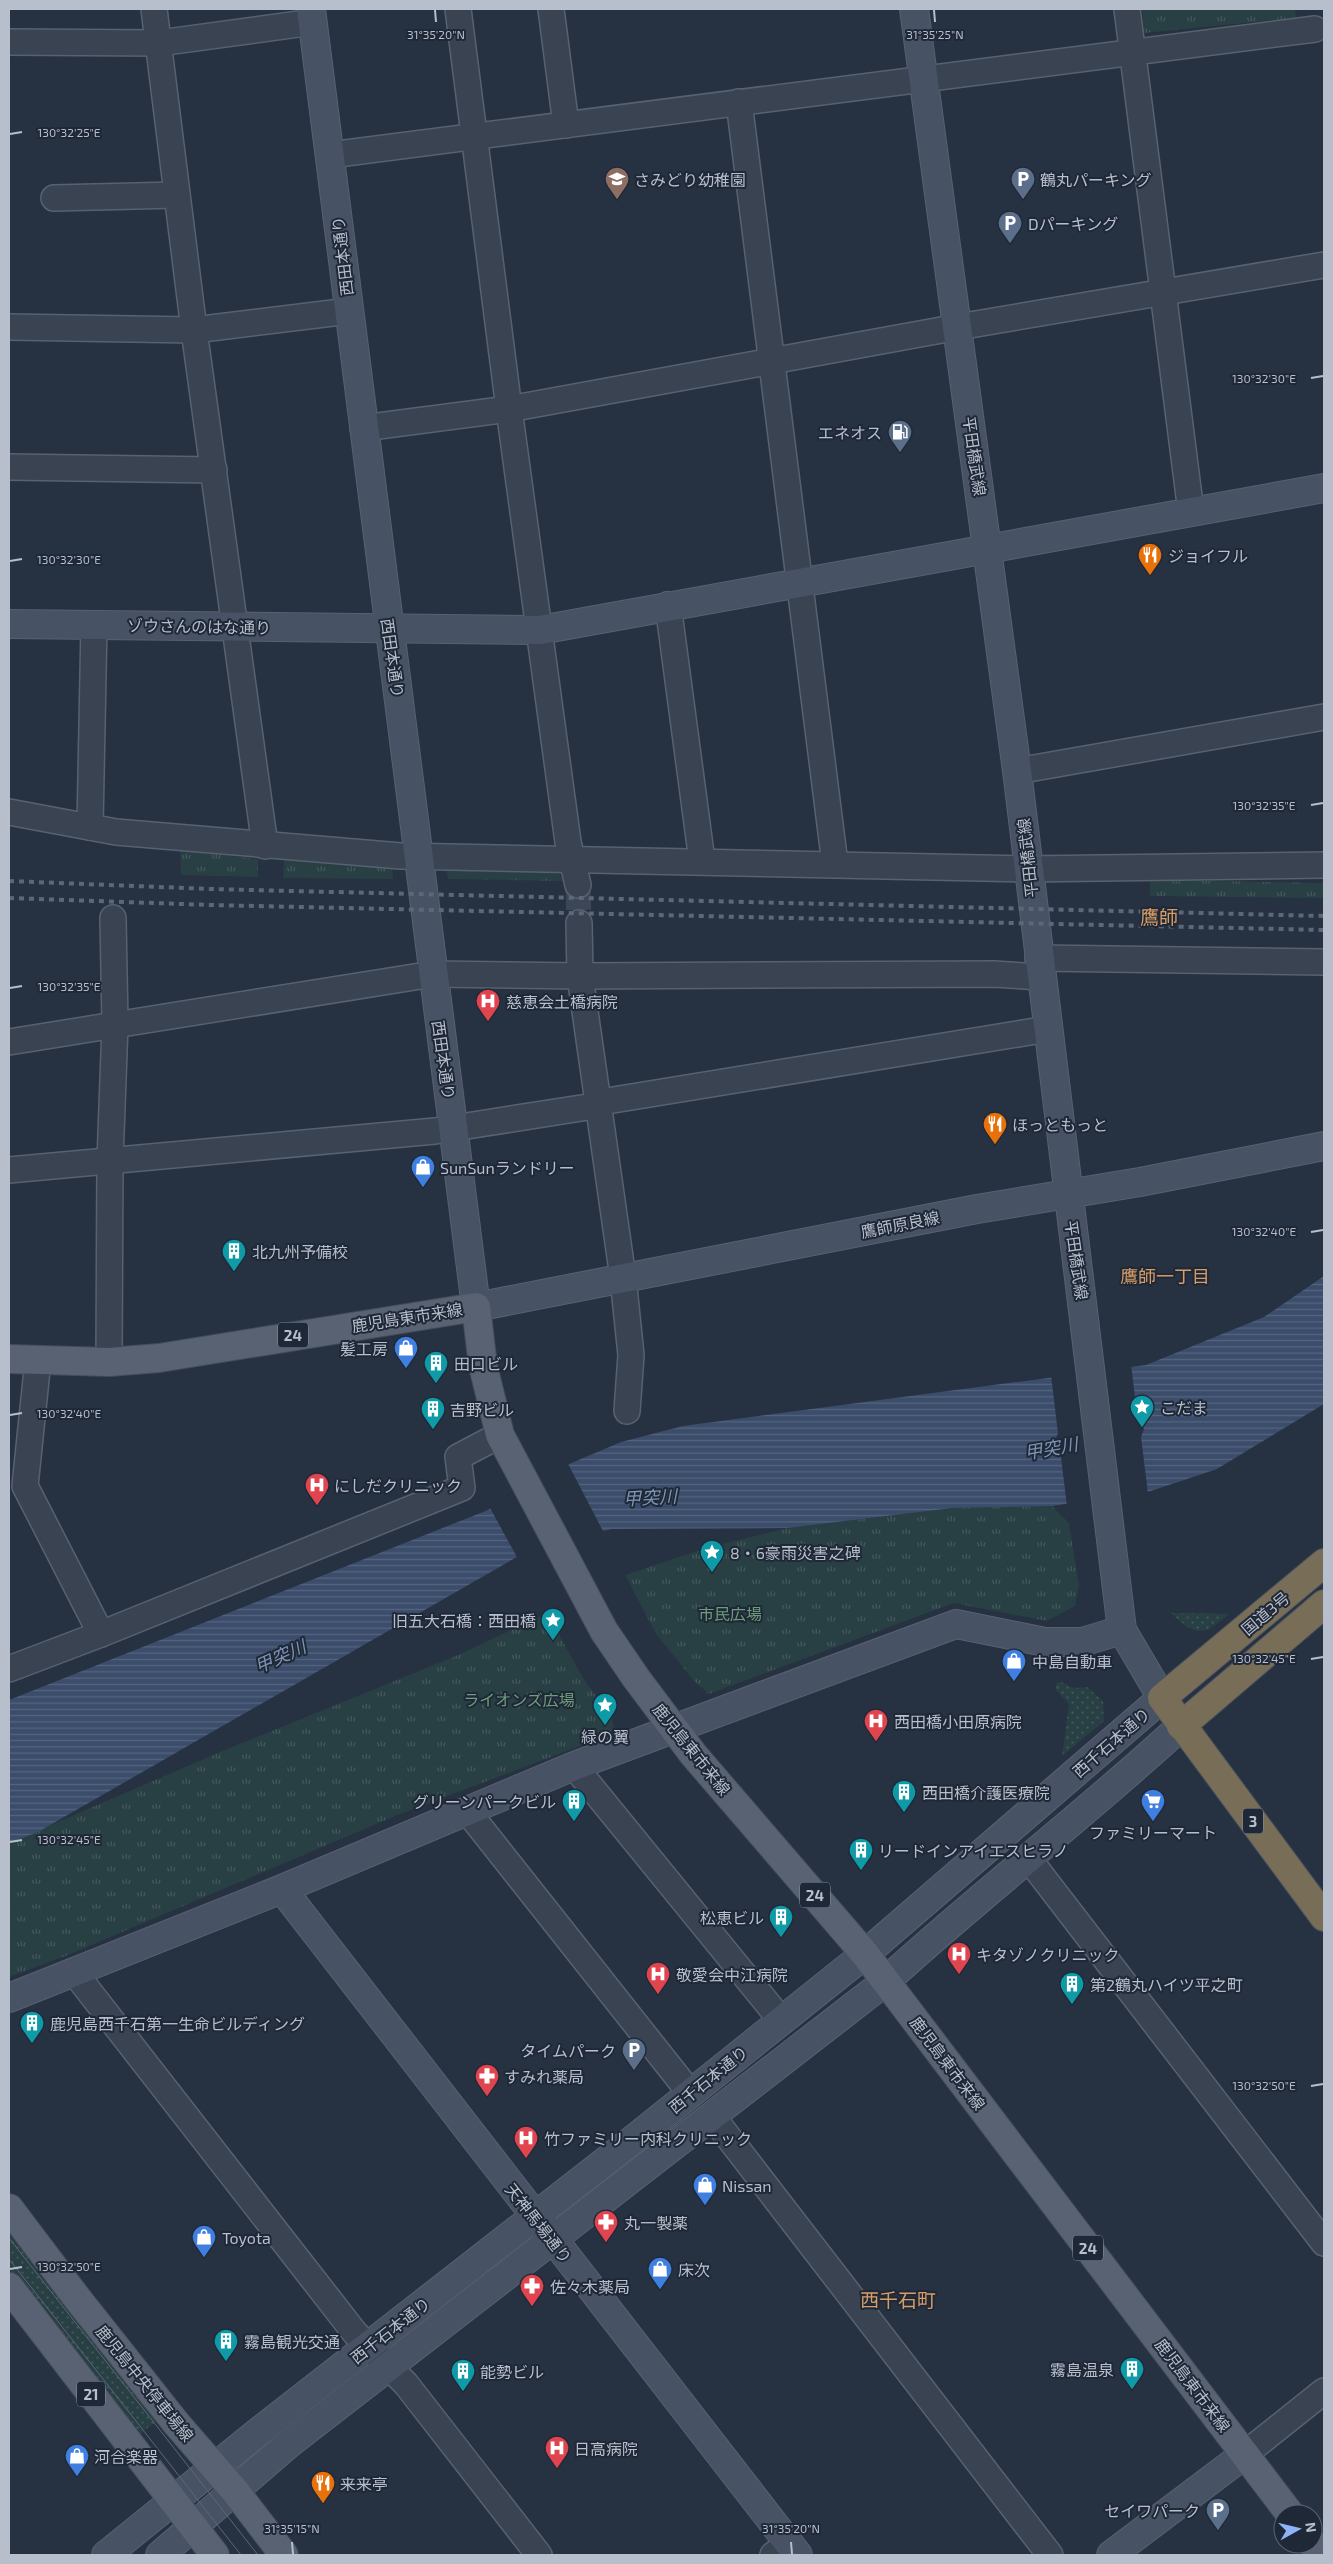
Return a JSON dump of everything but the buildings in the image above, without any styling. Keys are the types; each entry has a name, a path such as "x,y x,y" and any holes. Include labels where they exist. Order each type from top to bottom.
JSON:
{"highway":[{"name":"国道3号","path":"1162,1698 1324,1562"},
{"name":"国道3号","path":"1181,1726 1324,1604"},
{"name":"3","path":"1162,1698 1324,1916"}],"main road":[{"name":"鹿児島東市来線","path":"9,1359 109,1362 159,1358 476,1307 483,1366 500,1435 515,1467 604,1631 636,1678 693,1754 886,1981 1282,2504"},
{"name":"鹿児島中央停車場線","path":"9,2208 77,2298 235,2491 284,2555"},
{"name":"21","path":"9,2287 215,2555"}],"street":[{"path":"154,9 194,330 265,846"},
{"path":"458,9 476,136 509,409 568,842 578,885"},
{"path":"551,9 566,124"},
{"name":"平田橋武線","path":"914,9 922,80 958,327 1017,771 1027,869 1089,1348 1122,1630 1162,1698"},
{"path":"1127,9 1191,512"},
{"path":"9,42 159,43 312,15"},
{"name":"西田本通り","path":"312,15 348,311 420,856 433,974 476,1307"},
{"path":"330,155 739,102 1133,54 1317,27"},
{"path":"739,102 834,864"},
{"path":"54,198 178,195"},
{"path":"363,428 509,409 958,327 1324,265"},
{"path":"9,327 194,330 348,311"},
{"path":"9,467 214,470"},
{"name":"ゾウさんのはな通り","path":"9,624 389,630 540,630 668,605 1324,488"},
{"path":"668,605 702,861"},
{"path":"90,827 94,624"},
{"path":"1017,771 1324,717"},
{"path":"9,812 116,832 265,846 420,856 1027,869 1324,865"},
{"path":"109,1362 110,1161 115,1025 113,918"},
{"path":"579,924 580,976 600,1104 631,1355 627,1411"},
{"path":"9,1042 433,974 580,976 1009,974 1039,967 1324,962"},
{"path":"9,1170 454,1128 1048,1028"},
{"name":"鷹師原良線","path":"476,1307 1068,1192 1140,1182 1324,1146"},
{"path":"38,1360 17,1491 101,1634"},
{"path":"9,1669 101,1634 462,1488 458,1457 500,1435"},
{"path":"9,1998 282,1889 574,1766 674,1727 956,1624 1045,1642 1082,1642 1122,1630"},
{"name":"西千石本通り","path":"106,2555 368,2346 691,2094 865,1954 1162,1698"},
{"name":"西千石本通り","path":"160,2555 290,2443 886,1981 1139,1765 1181,1726"},
{"path":"574,1766 782,2020"},
{"path":"468,1812 691,2094"},
{"path":"1028,1858 1324,2243"},
{"name":"天神馬場通り","path":"282,1889 553,2240 787,2551"},
{"path":"74,1972 349,2325 406,2384 539,2555"},
{"path":"712,2116 1050,2555"},
{"path":"1111,2555 1245,2454 1324,2391"}],"green space":[{"path":"1142,9 1295,9 1296,18 1144,33"},
{"path":"180,850 258,859 258,877 181,875"},
{"path":"284,860 392,865 393,879 283,878"},
{"path":"446,867 556,868 563,881 448,879"},
{"path":"1150,880 1324,883 1324,898 1150,896"},
{"name":"市民広場","path":"1052,1506 1069,1523 1079,1585 1075,1606 1047,1621 954,1603 709,1694 694,1681 656,1634 625,1575 706,1548 787,1528 953,1508"},
{"path":"1170,1612 1229,1614 1212,1627 1199,1631 1186,1626"},
{"name":"ライオンズ広場","path":"547,1613 583,1678 612,1718 614,1733 395,1816 68,1955 9,1977 9,1843 225,1750 458,1655"},
{"path":"1061,1682 1074,1688 1087,1687 1103,1701 1104,1721 1062,1756 1069,1704 1056,1690 1056,1683"},
{"path":"9,2233 158,2420 140,2434 9,2269"}],"water":[{"name":"甲突川","path":"1324,1276 1324,1404 1217,1469 1151,1491 1052,1506 953,1508 787,1528 612,1529 536,1546 38,1832 9,1843 9,1700 488,1510 562,1467 621,1442 683,1426 1146,1365 1264,1317"}],"pier":[{"path":"1131,1365 1138,1421 1144,1429 1141,1437 1148,1494 1067,1506 1060,1449 1054,1442 1058,1433 1051,1375"},
{"path":"567,1462 604,1533 537,1548 518,1559 489,1506"}],"tunnel":[{"path":"578,885 579,923"}],"tram line":[{"path":"9,2238 258,2555"},
{"path":"9,2259 241,2555"}],"railway":[{"path":"9,881 210,889 1324,916"},
{"path":"9,898 211,905 1324,930"}],"place":[{"name":"さみどり幼稚園","path":"617,200"},
{"name":"鶴丸パーキング","path":"1023,200"},
{"name":"Dパーキング","path":"1010,244"},
{"name":"エネオス","path":"900,453"},
{"name":"ジョイフル","path":"1150,576"},
{"name":"慈恵会土橋病院","path":"488,1022"},
{"name":"ほっともっと","path":"995,1145"},
{"name":"SunSunランドリー","path":"423,1188"},
{"name":"北九州予備校","path":"234,1272"},
{"name":"髪工房","path":"406,1369"},
{"name":"田口ビル","path":"436,1384"},
{"name":"こだま","path":"1142,1428"},
{"name":"吉野ビル","path":"433,1430"},
{"name":"にしだクリニック","path":"317,1506"},
{"name":"8・6豪雨災害之碑","path":"712,1573"},
{"name":"旧五大石橋：西田橋","path":"553,1641"},
{"name":"中島自動車","path":"1014,1682"},
{"name":"緑の翼","path":"605,1726"},
{"name":"西田橋小田原病院","path":"876,1742"},
{"name":"西田橋介護医療院","path":"904,1813"},
{"name":"グリーンパークビル","path":"574,1822"},
{"name":"ファミリーマート","path":"1153,1822"},
{"name":"リードインアイエスヒラノ","path":"861,1871"},
{"name":"松恵ビル","path":"781,1938"},
{"name":"キタゾノクリニック","path":"959,1975"},
{"name":"敬愛会中江病院","path":"658,1995"},
{"name":"第2鶴丸ハイツ平之町","path":"1072,2005"},
{"name":"鹿児島西千石第一生命ビルディング","path":"32,2044"},
{"name":"タイムパーク","path":"634,2071"},
{"name":"すみれ薬局","path":"487,2097"},
{"name":"竹ファミリー内科クリニック","path":"526,2159"},
{"name":"Nissan","path":"705,2206"},
{"name":"丸一製薬","path":"606,2243"},
{"name":"Toyota","path":"204,2258"},
{"name":"床次","path":"660,2290"},
{"name":"佐々木薬局","path":"532,2307"},
{"name":"霧島観光交通","path":"226,2362"},
{"name":"霧島温泉","path":"1132,2390"},
{"name":"能勢ビル","path":"463,2392"},
{"name":"日高病院","path":"557,2469"},
{"name":"河合楽器","path":"77,2477"},
{"name":"来来亭","path":"323,2504"},
{"name":"セイワパーク","path":"1218,2531"}],"district":[{"name":"鷹師","path":"1159,916"},
{"name":"鷹師一丁目","path":"1165,1276"},
{"name":"西千石町","path":"898,2299"}]}
